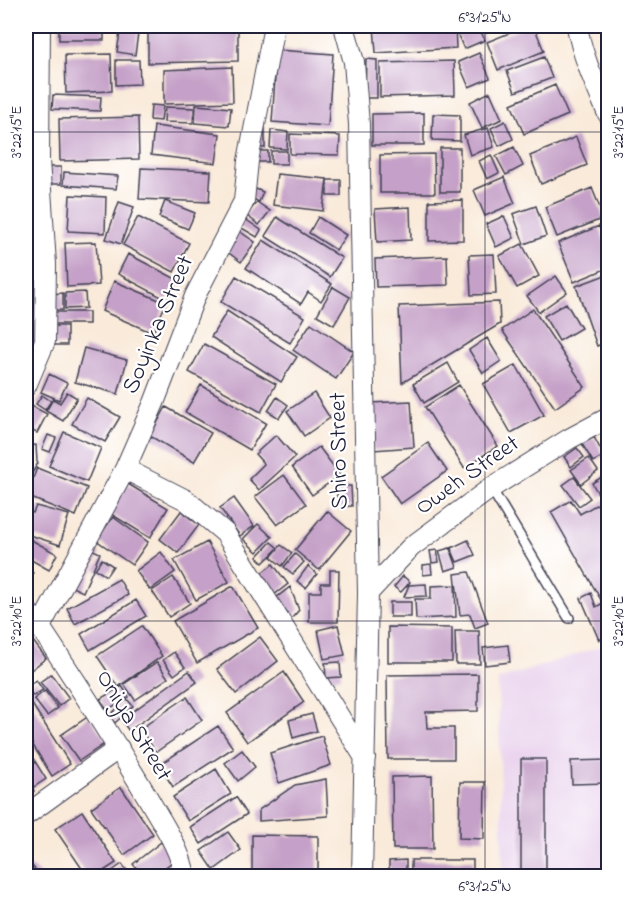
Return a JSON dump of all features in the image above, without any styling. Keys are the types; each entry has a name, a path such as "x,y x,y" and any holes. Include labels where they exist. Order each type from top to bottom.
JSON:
{"street":[{"path":"26,386 45,341 46,264 39,160 40,26"},
{"name":"Soyinka Street","path":"40,627 125,469 154,403 195,296 244,201 248,161 274,26"},
{"name":"Shiro Street","path":"344,26 354,62 359,124 368,592 364,676 362,876"},
{"path":"577,26 579,39 594,81 609,114"},
{"name":"Oweh Street","path":"368,592 411,547 491,488 569,439 609,418"},
{"path":"125,469 186,500 225,533 364,758"},
{"name":"Oniya Street","path":"26,610 40,627 119,748 172,841 183,865 185,876"},
{"path":"26,815 119,748"}],"lane":[{"path":"491,488 569,618"}],"shaded area":[{"path":"608,644 608,876 503,876 498,680"}],"building":[{"path":"59,26 104,26 104,40 59,40"},
{"path":"121,26 139,26 135,55 117,52"},
{"path":"374,26 455,26 456,48 376,53"},
{"path":"469,26 478,26 485,40 464,49 456,31"},
{"path":"483,26 500,26 501,28 486,33"},
{"path":"504,26 519,26 506,31"},
{"path":"527,26 534,26 544,51 498,70 487,42"},
{"path":"238,28 238,61 148,63 148,31"},
{"path":"277,50 333,54 328,126 272,122"},
{"path":"479,53 490,78 469,87 458,62"},
{"path":"111,54 112,91 66,93 65,55"},
{"path":"544,57 552,78 515,92 507,71"},
{"path":"366,59 377,60 377,98 365,98"},
{"path":"116,60 139,60 140,84 116,85"},
{"path":"454,61 455,95 380,97 380,63"},
{"path":"26,66 31,66 30,103 26,103"},
{"path":"232,67 233,102 164,104 164,70"},
{"path":"555,85 568,115 524,134 511,104"},
{"path":"490,92 502,119 482,128 470,102"},
{"path":"53,95 101,97 100,111 52,109"},
{"path":"151,105 163,106 161,121 150,120"},
{"path":"196,105 231,108 229,126 195,123"},
{"path":"165,107 194,108 193,123 164,122"},
{"path":"424,113 424,145 372,145 372,114"},
{"path":"433,114 460,115 460,141 432,140"},
{"path":"138,117 139,159 60,161 59,119"},
{"path":"505,121 513,139 499,146 491,128"},
{"path":"154,126 220,134 216,163 151,155"},
{"path":"257,127 265,127 265,148 255,148"},
{"path":"488,128 494,147 470,155 464,135"},
{"path":"271,130 288,132 287,149 270,148"},
{"path":"290,134 340,136 339,155 290,154"},
{"path":"576,137 587,165 541,184 530,156"},
{"path":"514,147 523,166 506,175 496,156"},
{"path":"440,148 460,148 460,192 440,192"},
{"path":"256,151 268,151 268,162 256,162"},
{"path":"271,151 287,151 287,164 271,164"},
{"path":"434,154 435,193 380,193 380,155"},
{"path":"491,155 499,173 487,179 479,161"},
{"path":"46,167 61,167 61,184 46,184"},
{"path":"141,168 211,171 209,202 139,199"},
{"path":"64,172 118,176 116,189 63,185"},
{"path":"277,174 327,179 323,211 273,205"},
{"path":"504,177 515,203 485,216 474,190"},
{"path":"327,180 341,180 341,196 327,196"},
{"path":"251,187 263,192 259,202 247,196"},
{"path":"592,188 604,218 557,237 545,207"},
{"path":"70,195 106,197 105,233 68,231"},
{"path":"463,200 463,240 429,241 429,201"},
{"path":"165,201 195,213 188,229 159,217"},
{"path":"119,202 134,207 121,244 106,239"},
{"path":"257,202 270,211 259,225 246,215"},
{"path":"536,206 546,236 524,244 513,214"},
{"path":"410,207 411,240 377,242 375,209"},
{"path":"504,216 514,238 496,247 486,224"},
{"path":"138,217 189,243 174,272 123,245"},
{"path":"277,217 342,258 330,277 265,236"},
{"path":"318,217 346,235 336,250 309,233"},
{"path":"245,219 261,230 257,237 240,227"},
{"path":"599,226 608,249 608,268 574,282 558,243"},
{"path":"239,231 255,242 241,262 225,250"},
{"path":"263,240 332,284 321,301 308,292 301,304 246,268"},
{"path":"96,242 99,285 67,287 65,243"},
{"path":"522,244 539,276 517,288 499,256"},
{"path":"128,254 178,280 167,300 118,274"},
{"path":"494,254 496,294 471,295 469,255"},
{"path":"447,256 448,285 376,287 375,259"},
{"path":"608,274 608,342 597,346 576,286"},
{"path":"236,276 305,317 290,343 221,302"},
{"path":"556,276 567,292 539,312 527,296"},
{"path":"114,281 166,303 153,333 102,311"},
{"path":"333,287 350,297 334,325 317,315"},
{"path":"85,292 86,308 65,309 65,293"},
{"path":"63,293 63,310 50,310 50,294"},
{"path":"499,302 500,324 402,383 399,306"},
{"path":"566,303 581,328 559,341 544,316"},
{"path":"533,309 585,387 555,408 502,330"},
{"path":"227,311 297,357 281,382 211,337"},
{"path":"53,312 89,312 89,324 53,324"},
{"path":"311,323 354,352 336,379 293,350"},
{"path":"52,326 67,326 67,345 46,345"},
{"path":"487,338 501,361 483,373 469,350"},
{"path":"204,344 276,384 261,412 189,372"},
{"path":"84,348 127,360 118,394 75,382"},
{"path":"448,363 458,382 424,403 413,384"},
{"path":"516,365 544,415 511,433 483,384"},
{"path":"49,374 67,383 59,400 41,392"},
{"path":"201,385 266,423 250,450 185,412"},
{"path":"459,385 498,446 464,468 425,407"},
{"path":"67,392 77,398 63,421 46,411 53,399 60,403"},
{"path":"314,393 330,418 304,436 287,411"},
{"path":"42,395 51,401 45,410 36,404"},
{"path":"277,397 288,405 279,418 268,411"},
{"path":"87,398 120,417 105,442 72,424"},
{"path":"411,401 414,447 373,450 371,403"},
{"path":"26,403 47,414 37,433 26,428"},
{"path":"166,407 211,433 194,462 150,436"},
{"path":"64,432 101,448 87,482 49,466"},
{"path":"48,435 56,438 50,452 42,449"},
{"path":"276,435 295,457 259,490 249,479 264,464 255,454"},
{"path":"594,437 604,456 593,462 582,444"},
{"path":"428,443 447,471 400,504 381,476"},
{"path":"36,445 38,463 26,483 26,446"},
{"path":"319,447 340,475 312,495 292,467"},
{"path":"577,448 584,457 571,467 564,457"},
{"path":"589,458 598,471 581,484 571,470"},
{"path":"37,468 87,488 76,516 26,496"},
{"path":"607,474 608,492 600,497 592,483"},
{"path":"284,475 306,504 277,525 255,497"},
{"path":"574,477 590,498 579,506 563,485"},
{"path":"123,481 168,508 150,538 106,511"},
{"path":"337,486 351,486 352,506 337,507"},
{"path":"234,498 254,526 240,536 220,508"},
{"path":"608,498 608,596 601,600 551,512 571,500 580,514"},
{"path":"36,506 69,515 60,545 26,534 26,510 33,513"},
{"path":"181,511 199,525 178,553 160,539"},
{"path":"327,511 351,531 319,570 295,550"},
{"path":"113,517 148,542 132,565 96,540"},
{"path":"258,524 272,537 257,552 243,539"},
{"path":"26,537 57,554 49,570 26,557"},
{"path":"468,540 475,555 457,562 451,548"},
{"path":"207,542 229,582 196,600 174,560"},
{"path":"271,542 278,548 263,563 257,557"},
{"path":"281,545 292,553 282,566 271,557"},
{"path":"87,547 100,553 83,592 70,586"},
{"path":"450,548 457,567 445,571 439,551"},
{"path":"437,550 439,562 432,563 430,551"},
{"path":"161,552 175,572 150,590 136,571"},
{"path":"295,554 304,562 293,574 284,567"},
{"path":"102,559 113,566 106,576 95,569"},
{"path":"273,564 288,584 274,595 259,575"},
{"path":"431,564 432,574 423,575 423,565"},
{"path":"308,566 317,574 306,588 297,581"},
{"path":"26,568 33,573 28,581 26,579"},
{"path":"330,570 339,570 338,622 309,622 309,592 321,592 321,583 330,583"},
{"path":"469,572 488,623 475,628 470,614 460,615 455,574"},
{"path":"403,576 410,582 401,592 394,587"},
{"path":"173,577 190,603 169,617 152,591"},
{"path":"119,579 128,595 75,624 67,608"},
{"path":"426,584 427,596 404,597 409,585"},
{"path":"455,585 456,617 416,619 415,599 431,599 431,586"},
{"path":"233,586 258,628 197,663 173,621"},
{"path":"290,587 299,610 291,619 276,598"},
{"path":"591,593 596,607 603,603 608,615 608,636 599,640 581,598"},
{"path":"136,600 146,616 90,650 81,634"},
{"path":"390,602 411,602 411,617 390,617"},
{"path":"338,625 345,655 324,659 318,630"},
{"path":"142,626 162,656 118,687 97,656"},
{"path":"388,627 452,628 452,662 388,662"},
{"path":"455,631 479,631 480,664 456,664"},
{"path":"26,632 46,658 31,670 26,662"},
{"path":"260,637 278,661 236,694 217,669"},
{"path":"508,645 510,662 485,665 483,648"},
{"path":"174,652 185,667 174,675 163,660"},
{"path":"157,662 168,678 135,700 124,684"},
{"path":"340,662 341,677 326,678 325,663"},
{"path":"189,671 197,682 129,731 121,720"},
{"path":"284,672 304,702 247,742 227,713"},
{"path":"51,674 69,698 59,706 40,682"},
{"path":"478,674 478,711 426,712 427,728 454,728 454,759 388,759 387,675"},
{"path":"36,680 43,690 33,696 26,687"},
{"path":"122,686 129,697 107,710 100,699"},
{"path":"45,691 58,708 47,716 34,699"},
{"path":"187,697 202,720 156,752 140,729"},
{"path":"127,699 133,706 115,723 109,716"},
{"path":"30,701 70,764 52,776 26,734 26,703"},
{"path":"312,714 317,731 293,738 289,720"},
{"path":"89,716 107,742 79,761 61,735"},
{"path":"218,726 233,748 173,787 159,765"},
{"path":"322,736 331,765 279,783 270,753"},
{"path":"26,747 46,779 34,787 26,774"},
{"path":"242,750 255,767 238,781 225,763"},
{"path":"521,759 546,759 546,876 521,876"},
{"path":"608,760 608,783 572,784 571,761"},
{"path":"216,769 231,794 188,821 173,797"},
{"path":"432,776 433,849 393,849 392,777"},
{"path":"26,777 34,791 26,796"},
{"path":"326,779 328,816 259,821 259,810 295,785"},
{"path":"460,782 485,782 484,839 459,838"},
{"path":"121,787 153,834 124,855 91,808"},
{"path":"236,797 247,814 201,844 190,827"},
{"path":"82,811 116,863 96,876 87,876 55,829"},
{"path":"228,832 241,850 214,870 201,851"},
{"path":"252,835 318,836 318,874 252,874"},
{"path":"161,842 175,860 153,876 143,876 133,864"},
{"path":"406,860 406,876 389,876 389,861"},
{"path":"411,860 473,860 473,876 411,876"},
{"path":"122,864 131,876 110,876 108,874"},
{"path":"32,866 41,876 26,876 26,871"}]}
